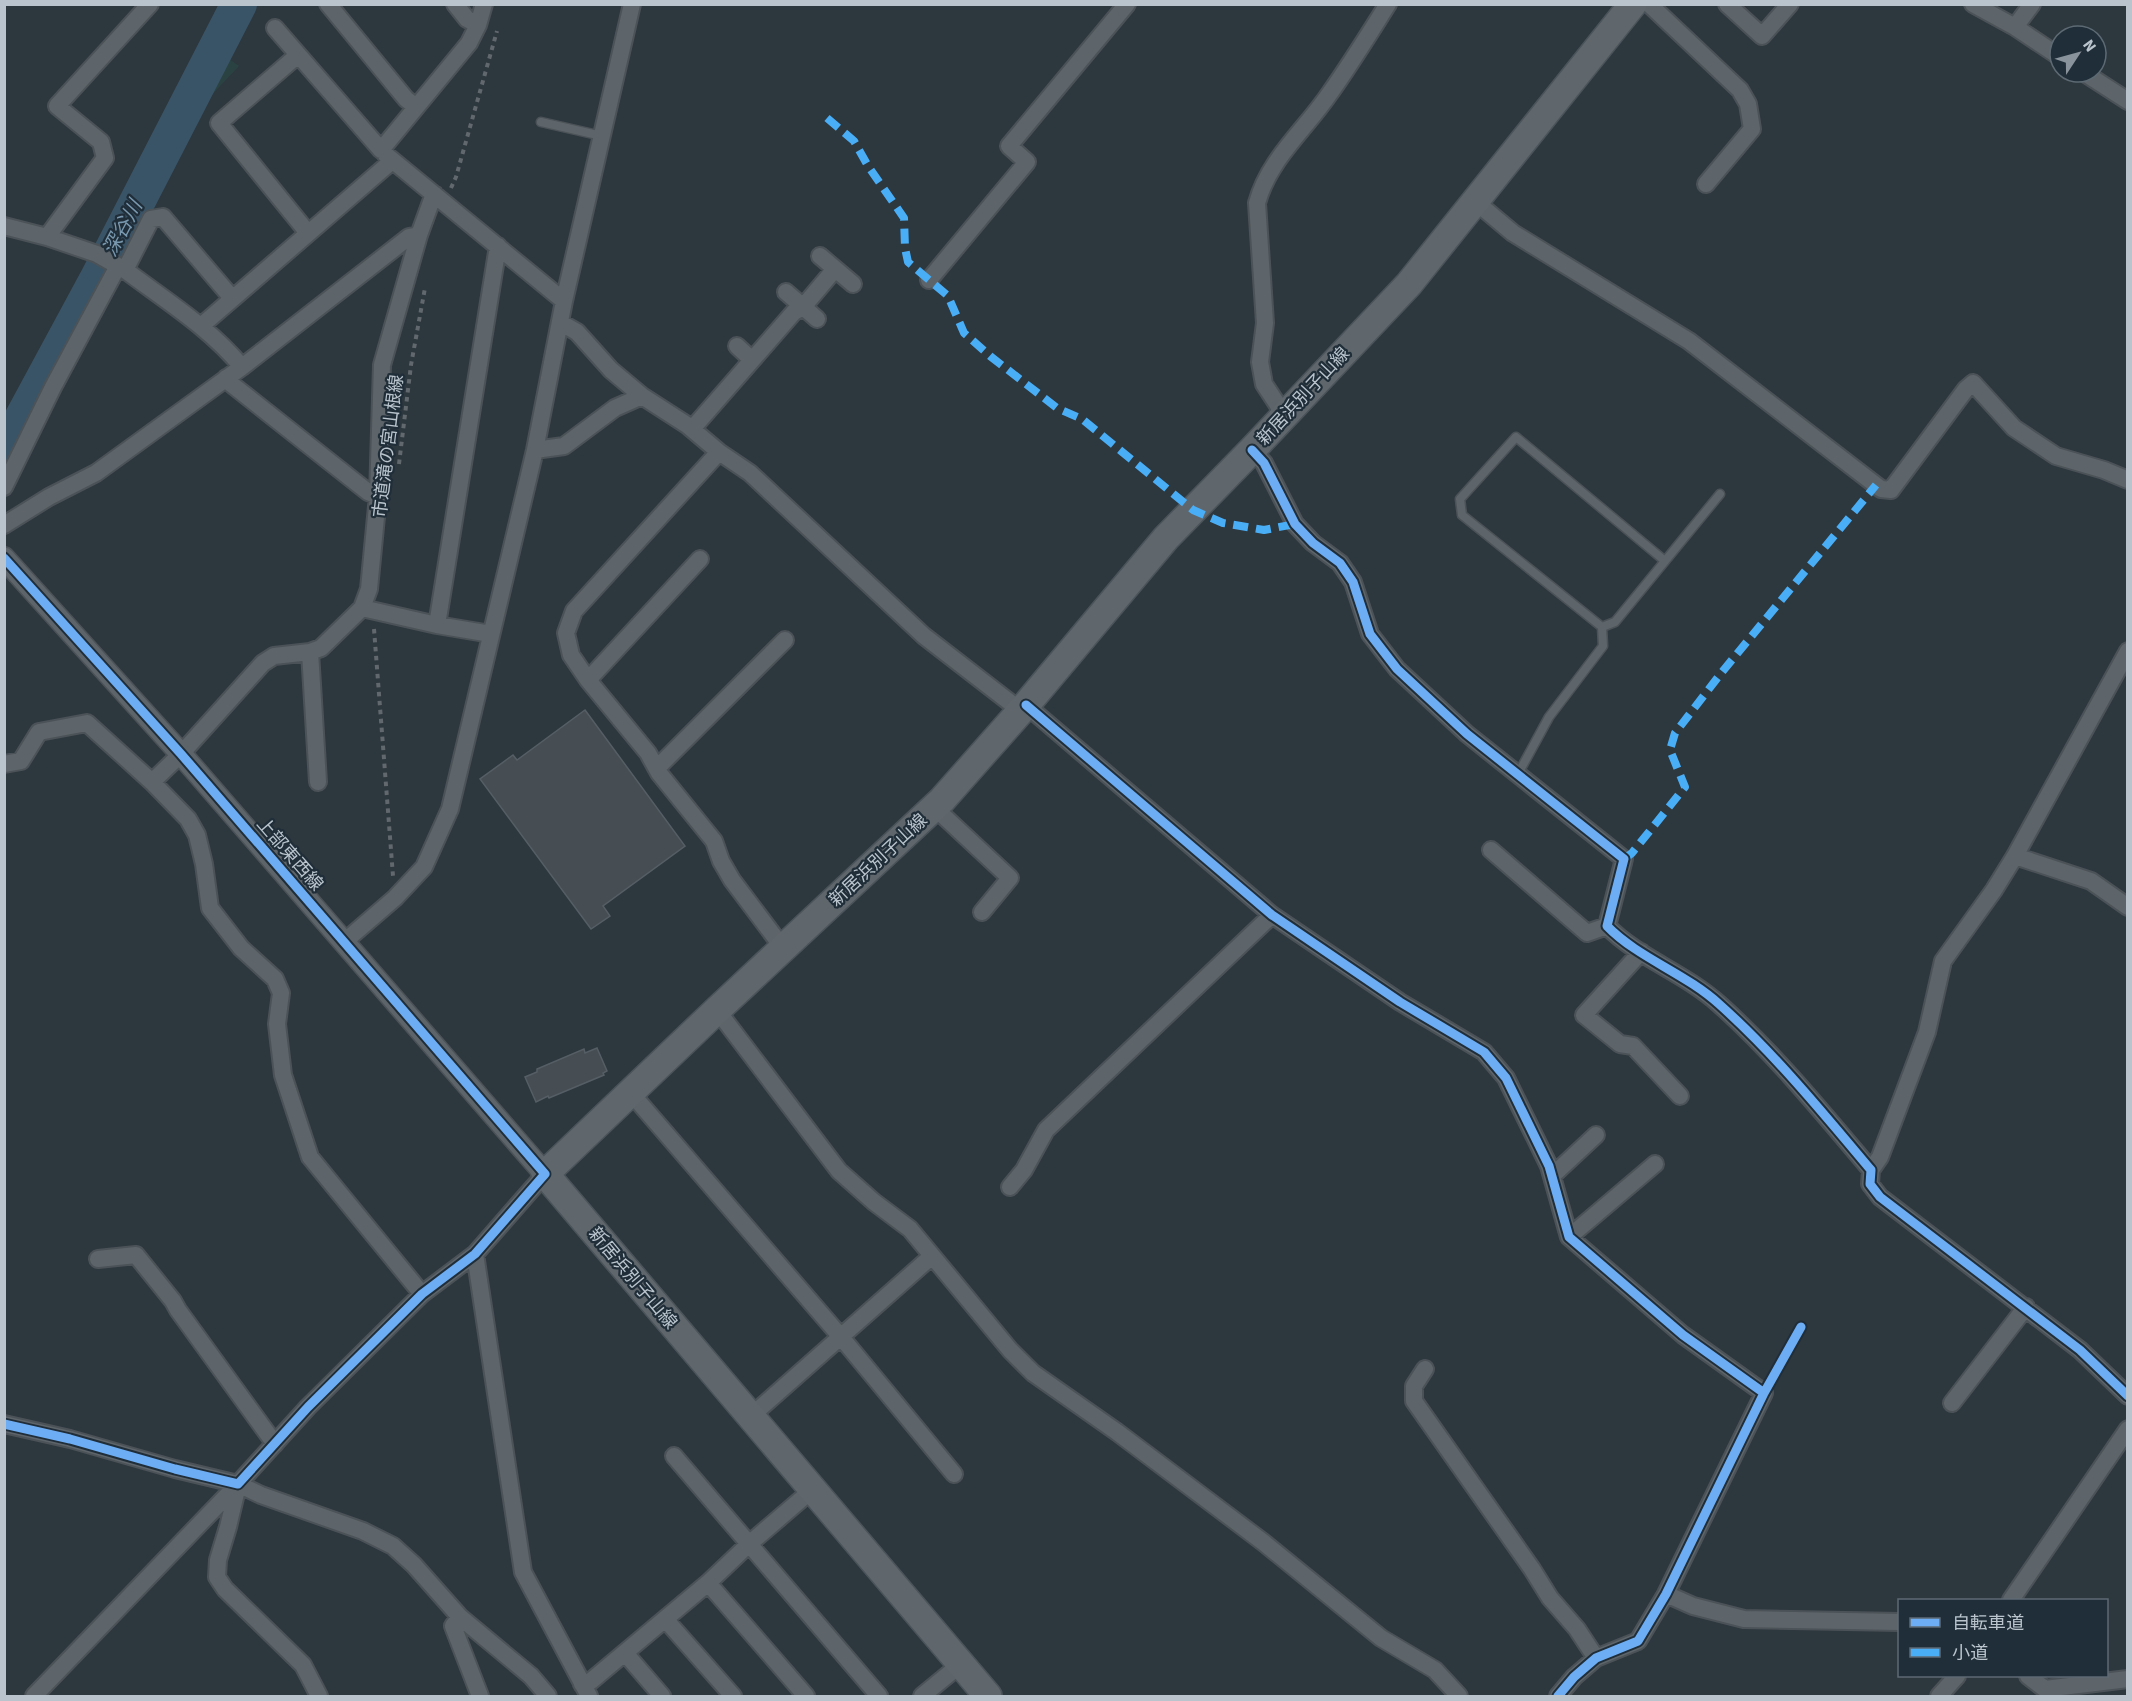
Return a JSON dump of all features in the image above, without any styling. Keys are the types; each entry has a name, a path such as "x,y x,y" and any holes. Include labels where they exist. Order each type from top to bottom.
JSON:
{"main road":[{"name":"新居浜別子山線","path":"988,1696 545,1174 934,807 1023,708 1166,538 1409,284 1633,4"}],"street":[{"path":"47,237 105,158 101,142 57,106 150,4"},
{"path":"328,4 406,99 416,107"},
{"path":"455,4 467,19 478,25"},
{"path":"201,326 308,233 386,156 416,107 469,43 478,25 484,4"},
{"path":"344,942 395,898 424,867 450,808 535,450 564,301 632,4"},
{"path":"929,280 1027,162 1009,146 1127,4"},
{"path":"1285,416 1264,384 1260,363 1265,323 1257,203 1262,184 1281,155 1330,95 1388,4"},
{"path":"1649,4 1740,90 1748,104 1752,129 1706,184"},
{"path":"1727,4 1762,36 1790,4"},
{"path":"1973,4 2048,49"},
{"path":"2014,27 2032,4"},
{"path":"275,28 386,156 564,301"},
{"path":"298,54 219,123 308,233"},
{"path":"2101,84 2127,101"},
{"path":"152,782 181,754 263,663 274,656 310,652 321,648 362,608 369,589 378,496 381,365 419,235 440,198"},
{"path":"1476,202 1513,233 1689,341 1881,489 1891,490 1966,389 1973,383 2014,428 2056,456 2104,470 2127,480"},
{"path":"4,487 53,387 119,266 151,219 163,217 232,298"},
{"path":"4,226 47,237 97,254 119,266 201,326 232,354 242,367"},
{"path":"4,525 49,497 96,473 242,367 409,237 419,235"},
{"path":"437,625 498,246"},
{"path":"820,256 853,284"},
{"path":"692,429 794,312 803,306 835,269"},
{"path":"786,292 817,319"},
{"path":"561,323 577,332 611,370 642,396 692,429 719,452 750,473 924,636 1023,708 1272,915 1400,1002 1484,1052 1506,1078 1552,1176 1569,1237 1683,1335 1764,1393 1666,1594 1638,1641 1596,1658 1574,1677 1558,1696"},
{"path":"737,346 752,360"},
{"path":"226,378 368,492 378,496"},
{"path":"535,450 564,446 615,408 642,396"},
{"path":"1252,450 1264,463 1295,524 1313,543 1340,563 1353,582 1370,634 1397,669 1467,734 1624,859 1606,926"},
{"path":"719,452 574,611 566,633 571,655 588,680 648,753 657,768 714,841 721,861 732,880 783,948"},
{"name":"上部東西線","path":"4,558 181,754 545,1174"},
{"path":"588,680 700,559"},
{"path":"362,608 437,625 491,634"},
{"path":"657,768 785,640"},
{"path":"2127,651 2015,856 1994,890 1943,961 1927,1032 1880,1157 1871,1170 1870,1184 1880,1197 2080,1350 2127,1396"},
{"path":"310,652 318,782"},
{"path":"4,764 21,760 39,732 87,723 152,782 188,819 197,836 204,864 210,908 241,948 275,979 281,993 277,1024 283,1075 310,1156 422,1294"},
{"path":"934,807 1010,878 982,912"},
{"path":"1491,850 1587,933 1606,926"},
{"path":"2015,856 2091,881 2127,907"},
{"path":"1010,1187 1024,1170 1046,1130 1272,915"},
{"path":"1606,926 1620,940 1684,976 1719,1003 1803,1089 1871,1170"},
{"path":"1641,952 1584,1015 1620,1044 1634,1046 1680,1096"},
{"path":"717,1010 839,1171 874,1202 910,1229 1010,1350 1033,1373 1117,1432 1263,1542 1381,1638 1435,1670 1459,1696"},
{"path":"631,1092 841,1337 954,1474"},
{"path":"1552,1176 1596,1135"},
{"path":"1569,1237 1655,1164"},
{"path":"34,1696 238,1484 308,1407 422,1294 475,1254 545,1174"},
{"path":"475,1254 523,1572 586,1690"},
{"path":"98,1259 136,1255 173,1300 178,1311 275,1444"},
{"path":"750,1417 932,1256"},
{"path":"1952,1403 2026,1307"},
{"path":"1425,1369 1414,1386 1414,1401 1550,1598 1577,1629 1596,1658"},
{"path":"7,1429 70,1439 175,1469 238,1484 261,1495 363,1531 393,1546 414,1565 460,1617 531,1676 548,1696"},
{"path":"2012,1599 2127,1429"},
{"path":"674,1456 879,1696"},
{"path":"238,1484 218,1560 217,1577 225,1589 303,1665 319,1696"},
{"path":"586,1690 591,1681 708,1583 812,1490"},
{"path":"708,1583 806,1696"},
{"path":"1666,1594 1693,1606 1744,1619 1898,1622"},
{"path":"460,1617 453,1626 480,1696"},
{"path":"665,1619 732,1696"},
{"path":"625,1653 662,1696"},
{"path":"922,1696 961,1664"},
{"path":"1939,1696 1956,1677"},
{"path":"2029,1677 2043,1693 2127,1678"}],"lane":[{"path":"541,122 602,136"},
{"path":"1518,774 1549,717 1603,646 1602,627 1462,515 1460,499 1516,437 1665,561"},
{"path":"1602,627 1615,622 1720,494"}],"path":[{"path":"440,198 456,177 498,27"},
{"path":"381,613 373,620 395,898"}],"green space":[{"path":"219,52 239,66 203,104"}],"building":[{"path":"585,710 685,846 603,906 610,916 591,929 480,779 513,755 517,760"},
{"path":"597,1048 607,1071 603,1073 604,1075 536,1102 525,1077 537,1072 537,1069 584,1049 585,1053"}],"waterway":[{"name":"深谷川","path":"4,452 99,276 239,4"}],"marked path":[{"path":"827,118 854,141 868,166 904,218 908,262 948,296 964,333 990,356 1057,408 1082,419 1193,510 1223,523 1264,530 1295,524"},
{"path":"1624,859 1632,853 1685,787 1670,750 1675,733 1722,672 1876,485"}],"cycle path":[{"path":"1252,450 1264,463 1295,524 1313,543 1340,563 1353,582 1370,634 1397,669 1467,734 1624,859 1607,926 1633,947 1706,993 1740,1023 1798,1084 1871,1170 1870,1184 1880,1197 2080,1350 2128,1396"},
{"path":"4,558 181,754 545,1174 475,1254 422,1294 308,1407 238,1484 175,1469 70,1439 4,1424"},
{"path":"1026,705 1272,915 1400,1002 1484,1052 1506,1078 1549,1166 1569,1237 1683,1335 1764,1393 1666,1594 1638,1641 1596,1658 1574,1677 1558,1696"},
{"path":"1764,1393 1801,1327"}]}
